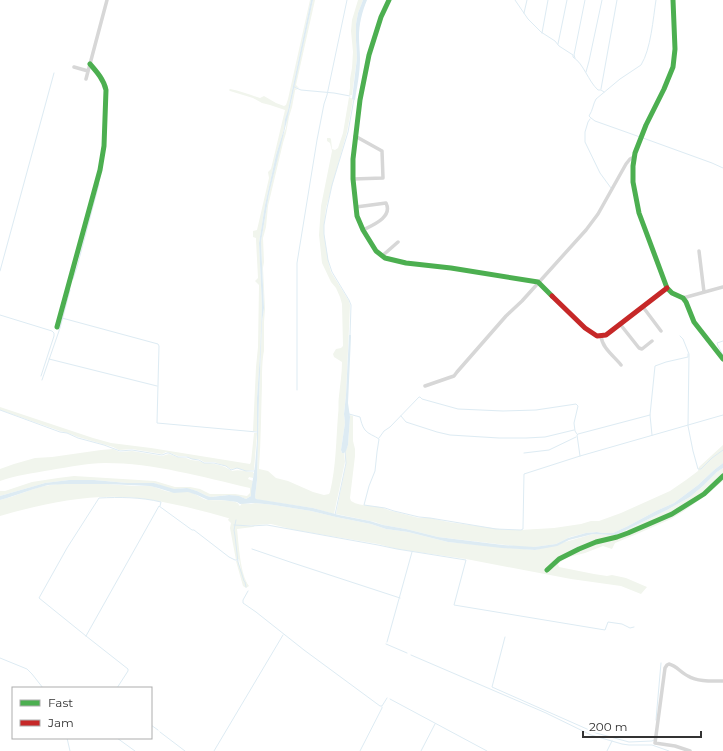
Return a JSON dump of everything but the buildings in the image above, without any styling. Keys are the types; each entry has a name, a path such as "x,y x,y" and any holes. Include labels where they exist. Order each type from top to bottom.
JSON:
{"street":[{"path":"86,79 107,0"},
{"path":"389,0 381,17 369,55 360,100 353,159 353,179 359,222 376,251 385,258 406,263 451,268 538,282 585,328 597,336 606,335 667,288"},
{"path":"673,0 676,49 673,67 646,125 634,157 633,182 639,213 667,288 672,293 683,298 694,322 723,359"},
{"path":"57,327 100,170 104,146 106,90 105,85 97,72 90,64"},
{"path":"74,67 88,71"},
{"path":"353,179 382,178 382,151 355,136"},
{"path":"425,386 454,376 506,316 522,301 586,230 598,214 626,164 634,157"},
{"path":"356,207 386,203 387,206 388,211 385,216 363,230"},
{"path":"382,256 398,242"},
{"path":"699,251 704,292"},
{"path":"683,298 723,287"},
{"path":"643,307 662,331"},
{"path":"620,324 639,348 642,349 652,342"},
{"path":"601,336 601,340 605,346 621,364"},
{"path":"547,570 559,559 579,549 596,542 628,533 672,514 704,494 723,476"},
{"path":"690,751 675,746 655,743 665,668 669,664 690,678 723,681"}],"shaded area":[{"path":"310,0 284,129 276,155 265,205 259,243 262,306 257,398 257,431 253,431 258,347 259,285 255,281 258,278 256,238 253,237 253,231 257,230 269,178 268,172 271,169 285,110 229,90 238,91 260,98 264,96 276,103 284,106 286,105"},
{"path":"311,0 313,0 289,112 269,194 261,242 264,308 262,322 256,499 313,508 438,537 503,545 534,547 556,544 568,538 586,533 613,533 674,503 698,485 723,463 723,468 690,497 616,535 593,534 569,540 557,546 535,550 448,542 311,511 274,505 255,503 240,504 237,502 222,500 208,500 188,492 174,493 150,486 107,484 48,485 0,500 0,496 45,483 69,480 154,483 174,489 187,488 211,497 229,495 239,496 246,499 251,496 257,440 257,398 262,306 259,243 265,205 276,155 284,129"},
{"path":"313,0 315,0 296,85 299,88 294,87"},
{"path":"358,0 363,0 356,24 357,58 352,95 349,95 353,52 351,31 352,20"},
{"path":"363,0 367,0 362,14 360,27 360,64 355,100 352,99 357,58 356,24"},
{"path":"294,88 298,89 295,90 268,206 266,227 263,238 265,309 259,469 268,471 276,478 288,481 313,492 324,495 329,494 330,492 335,464 342,366 342,362 334,357 333,354 336,349 343,346 342,304 336,288 331,282 322,263 319,235 321,206 332,151 327,138 331,139 332,149 335,150 338,148 343,133 349,97 353,99 347,132 326,208 324,225 324,234 331,272 350,305 344,413 345,423 341,450 342,453 344,453 345,462 334,514 313,508 259,500 255,497 257,480 262,322 264,308 261,242 269,194 282,138 286,128"},
{"path":"349,335 351,335 348,403 350,417 348,445 346,451 342,453 341,450 345,423 344,414"},
{"path":"0,407 111,443 250,464 254,433 257,433 254,470 246,471 237,468 231,469 214,462 204,462 199,459 192,459 186,456 178,456 166,452 162,454 132,449 119,450 0,410"},
{"path":"350,415 353,416 353,441 355,449 350,498 351,501 360,505 384,508 419,518 430,518 500,529 520,530 554,528 591,521 599,521 670,491 698,471 699,467 723,445 723,463 698,485 674,503 613,533 586,533 570,537 556,544 534,547 522,547 438,537 336,514 346,463 345,452 348,445"},
{"path":"113,449 120,452 132,451 162,456 169,454 204,463 219,465 232,471 238,470 253,472 253,478 249,477 248,479 253,481 251,496 246,499 229,495 211,497 185,488 170,489 154,483 69,480 45,483 0,496 0,491 5,491 32,482 74,476 155,481 175,487 200,489 210,494 235,494 247,496 250,493 250,488 196,475 142,465 105,463 85,464 25,474 0,481 0,469 35,458"},
{"path":"723,468 723,481 706,495 671,519 615,543 612,549 603,546 569,557 558,564 559,567 594,574 607,576 612,575 626,578 647,587 641,594 621,586 571,579 466,559 397,549 378,544 295,530 271,524 237,526 256,525 253,527 237,529 242,567 249,586 246,588 243,586 236,561 238,561 241,571 239,559 236,560 230,528 231,523 228,520 229,518 161,502 113,497 94,497 56,502 0,516 0,500 50,485 82,483 150,486 170,492 192,493 208,500 234,502 238,503 240,506 242,503 255,503 311,511 448,542 535,550 593,534 616,535 690,497"}],"waterway":[{"path":"297,390 297,263 317,140 347,0"},
{"path":"515,0 528,19 541,32 573,55 591,82 598,90 604,92"},
{"path":"524,13 527,0"},
{"path":"542,33 548,0"},
{"path":"558,44 567,0"},
{"path":"575,58 574,55 585,0"},
{"path":"586,72 602,0"},
{"path":"601,89 617,0"},
{"path":"640,137 595,121 589,116 596,99 620,79 641,65 647,51 653,25 656,0"},
{"path":"0,271 54,73"},
{"path":"294,87 301,90 350,96"},
{"path":"350,336 351,305 332,272 328,260 324,225 332,185 348,132 354,99"},
{"path":"590,119 585,132 585,142 600,173 611,188"},
{"path":"643,138 723,168"},
{"path":"73,279 99,184"},
{"path":"42,380 60,328 70,290"},
{"path":"0,315 52,331 54,333 41,376"},
{"path":"62,318 158,344 157,423 257,432"},
{"path":"680,336 683,339 689,354 688,426 698,469 701,469 723,450"},
{"path":"723,341 717,343 723,355"},
{"path":"652,435 650,415 655,366 688,357 688,354"},
{"path":"49,359 157,386"},
{"path":"379,438 384,431 390,427 419,397 458,409 503,411 536,410 576,404 578,406 574,423 577,434"},
{"path":"0,410 60,432 120,451 132,450 162,455 169,453 178,457 187,457 199,460 204,463 214,463 226,466 231,470 237,468 246,471 255,471"},
{"path":"349,414 360,417 365,430 379,439 375,471 364,505 385,508 419,517 496,529 521,530 523,529 524,474 580,456 723,415"},
{"path":"580,456 578,434 650,415"},
{"path":"401,416 406,422 450,435 526,438 545,437 574,430"},
{"path":"524,453 549,450 576,437"},
{"path":"335,515 346,463 345,451"},
{"path":"118,687 128,669 39,598 67,548 99,498 146,499 161,502 160,506"},
{"path":"86,636 159,506 194,530 229,557 238,560"},
{"path":"236,520 234,530 238,562 246,587"},
{"path":"234,525 267,525 466,560 454,605 605,630 608,622 622,624 630,628 634,627"},
{"path":"252,549 400,598"},
{"path":"387,642 412,552"},
{"path":"248,591 243,603 304,650 380,706 382,706 387,698"},
{"path":"214,751 283,635"},
{"path":"505,637 492,687 596,733 629,742 654,740"},
{"path":"386,644 407,653"},
{"path":"411,655 546,713 591,735 622,744 652,745 669,751"},
{"path":"0,658 27,669 42,687"},
{"path":"656,720 661,663"},
{"path":"390,699 487,751"},
{"path":"360,751 382,707"},
{"path":"421,751 435,724"},
{"path":"152,726 158,730"},
{"path":"160,732 185,751"},
{"path":"67,739 70,751"},
{"path":"118,739 135,751"},
{"path":"607,751 612,741"}],"traffic: fast":[{"path":"389,0 381,17 369,55 360,100 353,159 353,179 357,216 363,230 376,251 385,258 406,263 451,268 538,282 552,296"},
{"path":"673,0 675,49 673,67 646,125 635,153 633,182 639,213 667,288 672,293 683,298 694,322 723,359"},
{"path":"57,327 100,170 104,146 106,90 102,79 90,64"},
{"path":"547,570 559,559 579,549 596,542 628,533 672,514 704,494 723,476"}],"traffic: jam":[{"path":"552,296 585,328 597,336 606,335 667,288"}]}
